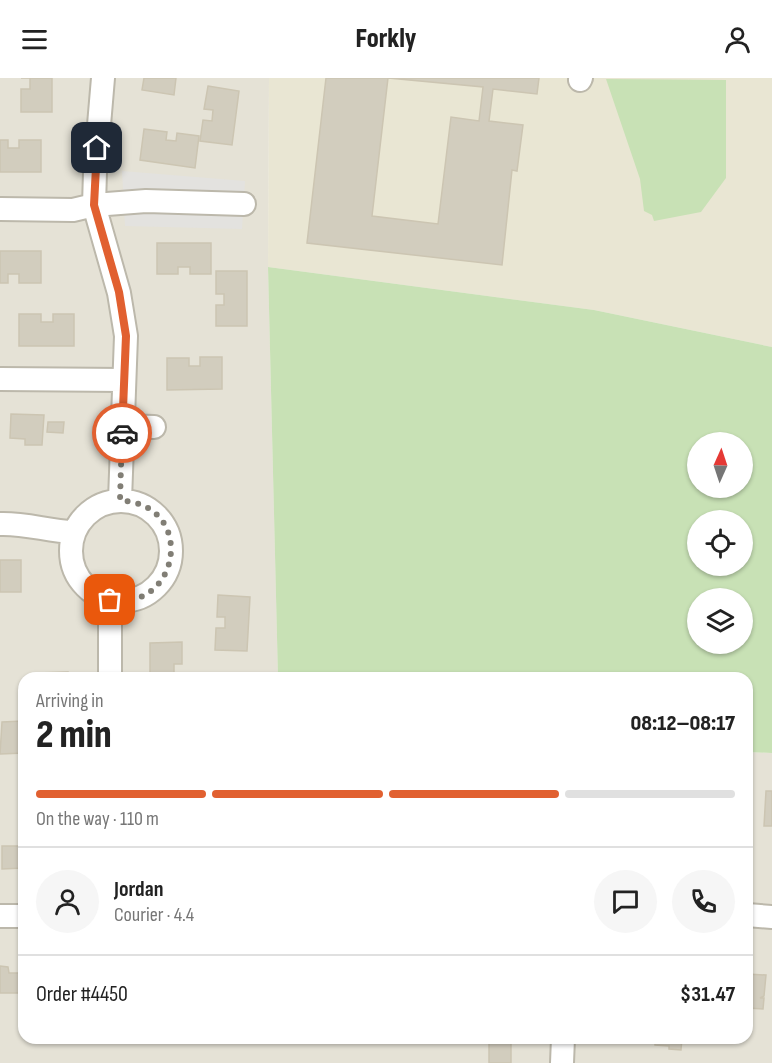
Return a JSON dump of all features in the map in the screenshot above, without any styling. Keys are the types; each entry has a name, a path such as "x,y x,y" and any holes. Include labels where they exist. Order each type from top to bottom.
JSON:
{"street":[{"path":"103,78 94,172 94,205 119,292 126,336 120,500"},
{"path":"0,209 73,210 94,205 146,201 244,204"},
{"path":"0,380 124,381"},
{"path":"123,426 154,427"},
{"path":"120,500 140,504 156,515 167,531 171,550 168,570 157,586 141,598 122,602 102,598 85,587 74,571 70,552 74,532 84,516 101,504 120,500"},
{"path":"0,524 37,526 53,531 74,532"},
{"path":"110,600 110,672"},
{"path":"753,915 772,917"},
{"path":"0,916 18,916"},
{"path":"562,1063 563,1044"}],"shaded area":[{"path":"0,78 269,78 268,267 278,672 18,672 18,1044 753,1044 753,752 772,753 772,1063 0,1063"},
{"path":"269,78 772,78 772,347 594,310 268,267"},
{"path":"122,171 245,181 242,229 125,226"}],"green space":[{"path":"606,79 726,80 726,178 701,212 654,221 652,215 644,211 640,179"},
{"path":"268,267 594,310 772,347 772,753 753,752 753,672 278,672"}],"building":[{"path":"30,78 52,78 52,112 21,112 21,89 30,89"},
{"path":"144,78 176,78 174,95 142,90"},
{"path":"326,78 388,78 539,78 537,94 493,89 489,121 523,125 517,171 512,170 502,265 307,243","holes":["388,78 483,87 479,121 451,117 438,224 372,216"]},
{"path":"208,86 239,91 232,145 200,141 203,120 212,121 213,110 204,109"},
{"path":"144,129 167,132 166,140 176,141 177,133 199,136 195,168 140,160"},
{"path":"0,140 8,140 8,148 19,148 19,140 41,140 41,172 0,172"},
{"path":"157,243 211,243 211,274 190,274 190,267 178,267 178,274 157,274"},
{"path":"0,251 41,251 41,283 19,283 19,274 8,274 8,283 0,283"},
{"path":"216,271 247,271 247,326 216,326 216,305 224,305 224,294 216,294"},
{"path":"19,314 41,314 41,322 53,322 53,314 74,314 74,346 19,346"},
{"path":"200,357 222,357 222,389 167,390 167,358 189,358 189,366 200,366"},
{"path":"11,414 44,415 42,445 25,445 25,439 10,438"},
{"path":"48,422 64,422 63,433 47,432"},
{"path":"0,560 21,560 21,592 0,592"},
{"path":"218,595 250,597 247,651 215,650 216,628 225,628 225,617 217,617"},
{"path":"182,642 182,664 174,664 174,672 150,672 150,643"},
{"path":"18,721 18,753 0,754 2,722"},
{"path":"766,791 772,791 772,826 764,826"},
{"path":"2,846 18,846 18,868 2,869"},
{"path":"0,966 8,967 9,973 18,973 18,993 0,993"},
{"path":"753,974 766,975 764,996 760,998 764,998 763,1009 753,1008"},
{"path":"489,1044 511,1044 511,1063 489,1063"},
{"path":"655,1044 682,1044 681,1050"}],"way so far":[{"path":"110,600 122,602 141,598 157,586 168,570 171,550 167,531 156,515 140,504 120,500 122,433"}],"route":[{"path":"97,148 94,205 119,292 126,336 122,433"}]}
